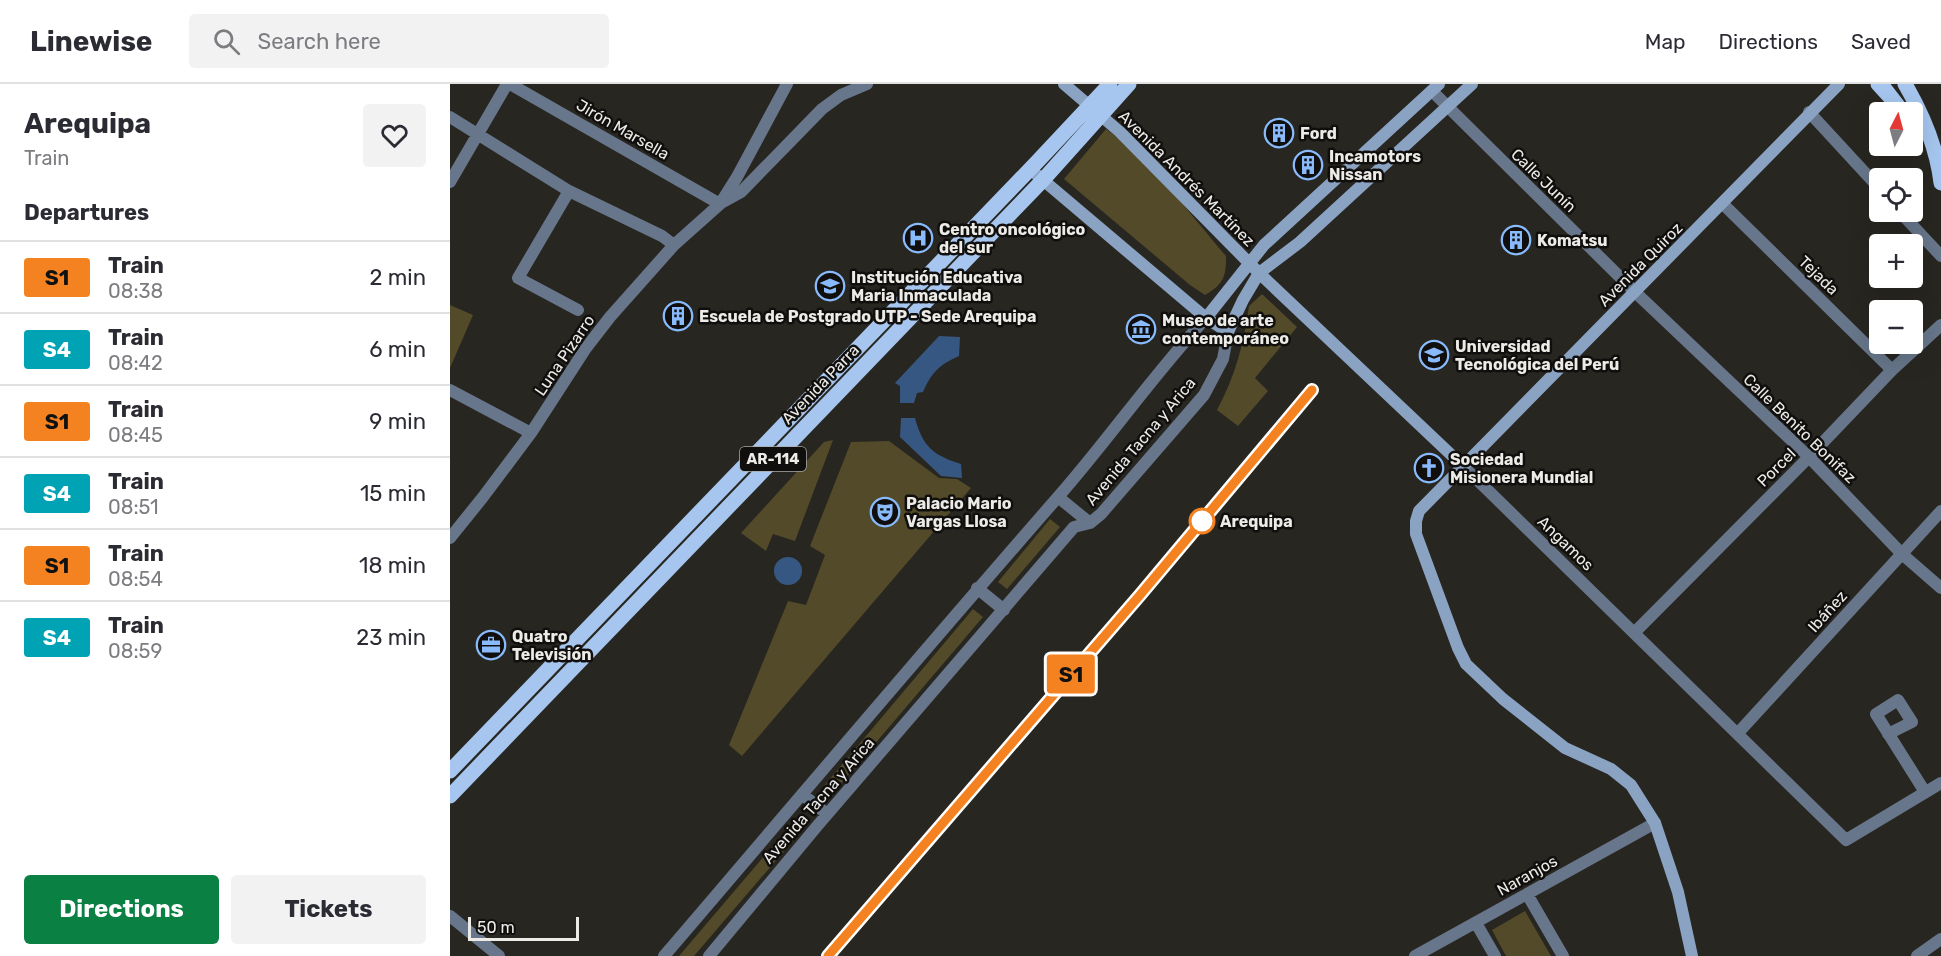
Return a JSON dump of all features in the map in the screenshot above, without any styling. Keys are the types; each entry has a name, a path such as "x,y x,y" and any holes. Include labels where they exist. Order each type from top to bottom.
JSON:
{"main road":[{"name":"AR-114","path":"1108,91 1129,84"},
{"path":"1880,84 1895,102"},
{"path":"1905,84 1925,121 1939,165 1941,183"},
{"name":"Avenida Parra","path":"450,796 1043,180 1108,91"},
{"name":"Avenida Parra","path":"450,771 1030,169 1090,117"},
{"path":"1923,134 1930,142"}],"street":[{"path":"450,182 509,84"},
{"name":"Jirón Marsella","path":"509,84 720,204"},
{"path":"720,204 787,84"},
{"path":"720,204 741,192 822,110 841,95 867,84"},
{"name":"Avenida Andrés Martínez","path":"1064,84 1120,132 1259,273"},
{"name":"Avenida Tacna y Arica","path":"709,956 827,814 1074,527 1090,523 1101,514 1204,395 1223,359 1228,332 1259,273 1300,242 1472,84"},
{"name":"Avenida Quiroz","path":"1692,956 1678,892 1654,823 1631,785 1611,770 1565,748 1503,699 1466,664 1420,544 1416,527 1419,511 1839,84"},
{"name":"Avenida Tacna y Arica","path":"664,956 977,588 1058,497 1264,244 1435,87"},
{"name":"Calle Junín","path":"1435,87 1447,108 1635,292"},
{"path":"1809,112 1869,177"},
{"path":"450,117 569,191 662,236 674,245"},
{"path":"1030,169 1206,318 1228,332"},
{"path":"569,191 518,278 578,310"},
{"name":"Luna Pizarro","path":"450,538 531,433 586,348 610,317 674,245 720,204"},
{"name":"Tejada","path":"1722,204 1892,370"},
{"path":"1909,222 1941,256"},
{"name":"Angamos","path":"1259,273 1463,466 1846,840 1925,792"},
{"name":"Calle Benito Bonifaz","path":"1635,292 1809,457 1902,554 1941,588"},
{"name":"Porcel","path":"1634,633 1892,370 1941,325"},
{"path":"450,390 531,433"},
{"path":"1058,497 1090,523"},
{"name":"Ibáñez","path":"1738,733 1941,511"},
{"path":"977,588 1004,610"},
{"path":"1888,734 1925,792 1941,783"},
{"path":"802,794 827,814"},
{"name":"Naranjos","path":"1415,956 1654,823"},
{"path":"1527,894 1563,956"},
{"path":"450,916 499,956"},
{"path":"1476,923 1495,956"},
{"path":"1917,956 1941,939"}],"shaded area":[{"path":"1106,129 1140,157 1226,256 1223,279 1205,295 1190,285 1064,179"},
{"path":"1262,294 1297,327 1255,378 1268,391 1238,426 1217,410 1238,360 1249,306"},
{"path":"450,305 473,315 450,368"},
{"path":"833,440 795,541 773,534 766,551 741,533 824,442"},
{"path":"889,441 939,478 957,479 971,488 742,756 729,745 788,601 806,605 825,555 810,546 851,442"},
{"path":"1050,519 1060,527 1007,589 998,582"},
{"path":"973,609 983,617 832,794 824,786"},
{"path":"799,815 808,823 694,956 679,956"},
{"path":"1525,911 1551,956 1506,956 1492,930"}],"water":[{"path":"939,336 960,337 959,356 937,370 923,392 917,393 914,403 900,403 900,386 895,383"},
{"path":"901,418 915,418 930,448 943,457 961,464 962,478 941,476 900,437"},
{"path":"788,557 798,561 802,571 798,581 788,585 778,581 774,571 778,561"}],"railway":[{"path":"828,956 1140,595 1312,390"}],"train":[{"name":"S1","path":"828,956 1140,595 1312,390"}],"place":[{"name":"Ford","path":"1279,133"},
{"name":"Incamotors Nissan","path":"1308,165"},
{"name":"Centro oncológico del sur","path":"918,238"},
{"name":"Komatsu","path":"1516,240"},
{"name":"Institución Educativa Maria Inmaculada","path":"830,286"},
{"name":"Escuela de Postgrado UTP - Sede Arequipa","path":"678,316"},
{"name":"Museo de arte contemporáneo","path":"1141,329"},
{"name":"Universidad Tecnológica del Perú","path":"1434,355"},
{"name":"Sociedad Misionera Mundial","path":"1429,468"},
{"name":"Palacio Mario Vargas Llosa","path":"885,512"},
{"name":"Arequipa","path":"1202,521"},
{"name":"Quatro Televisión","path":"491,645"}]}
